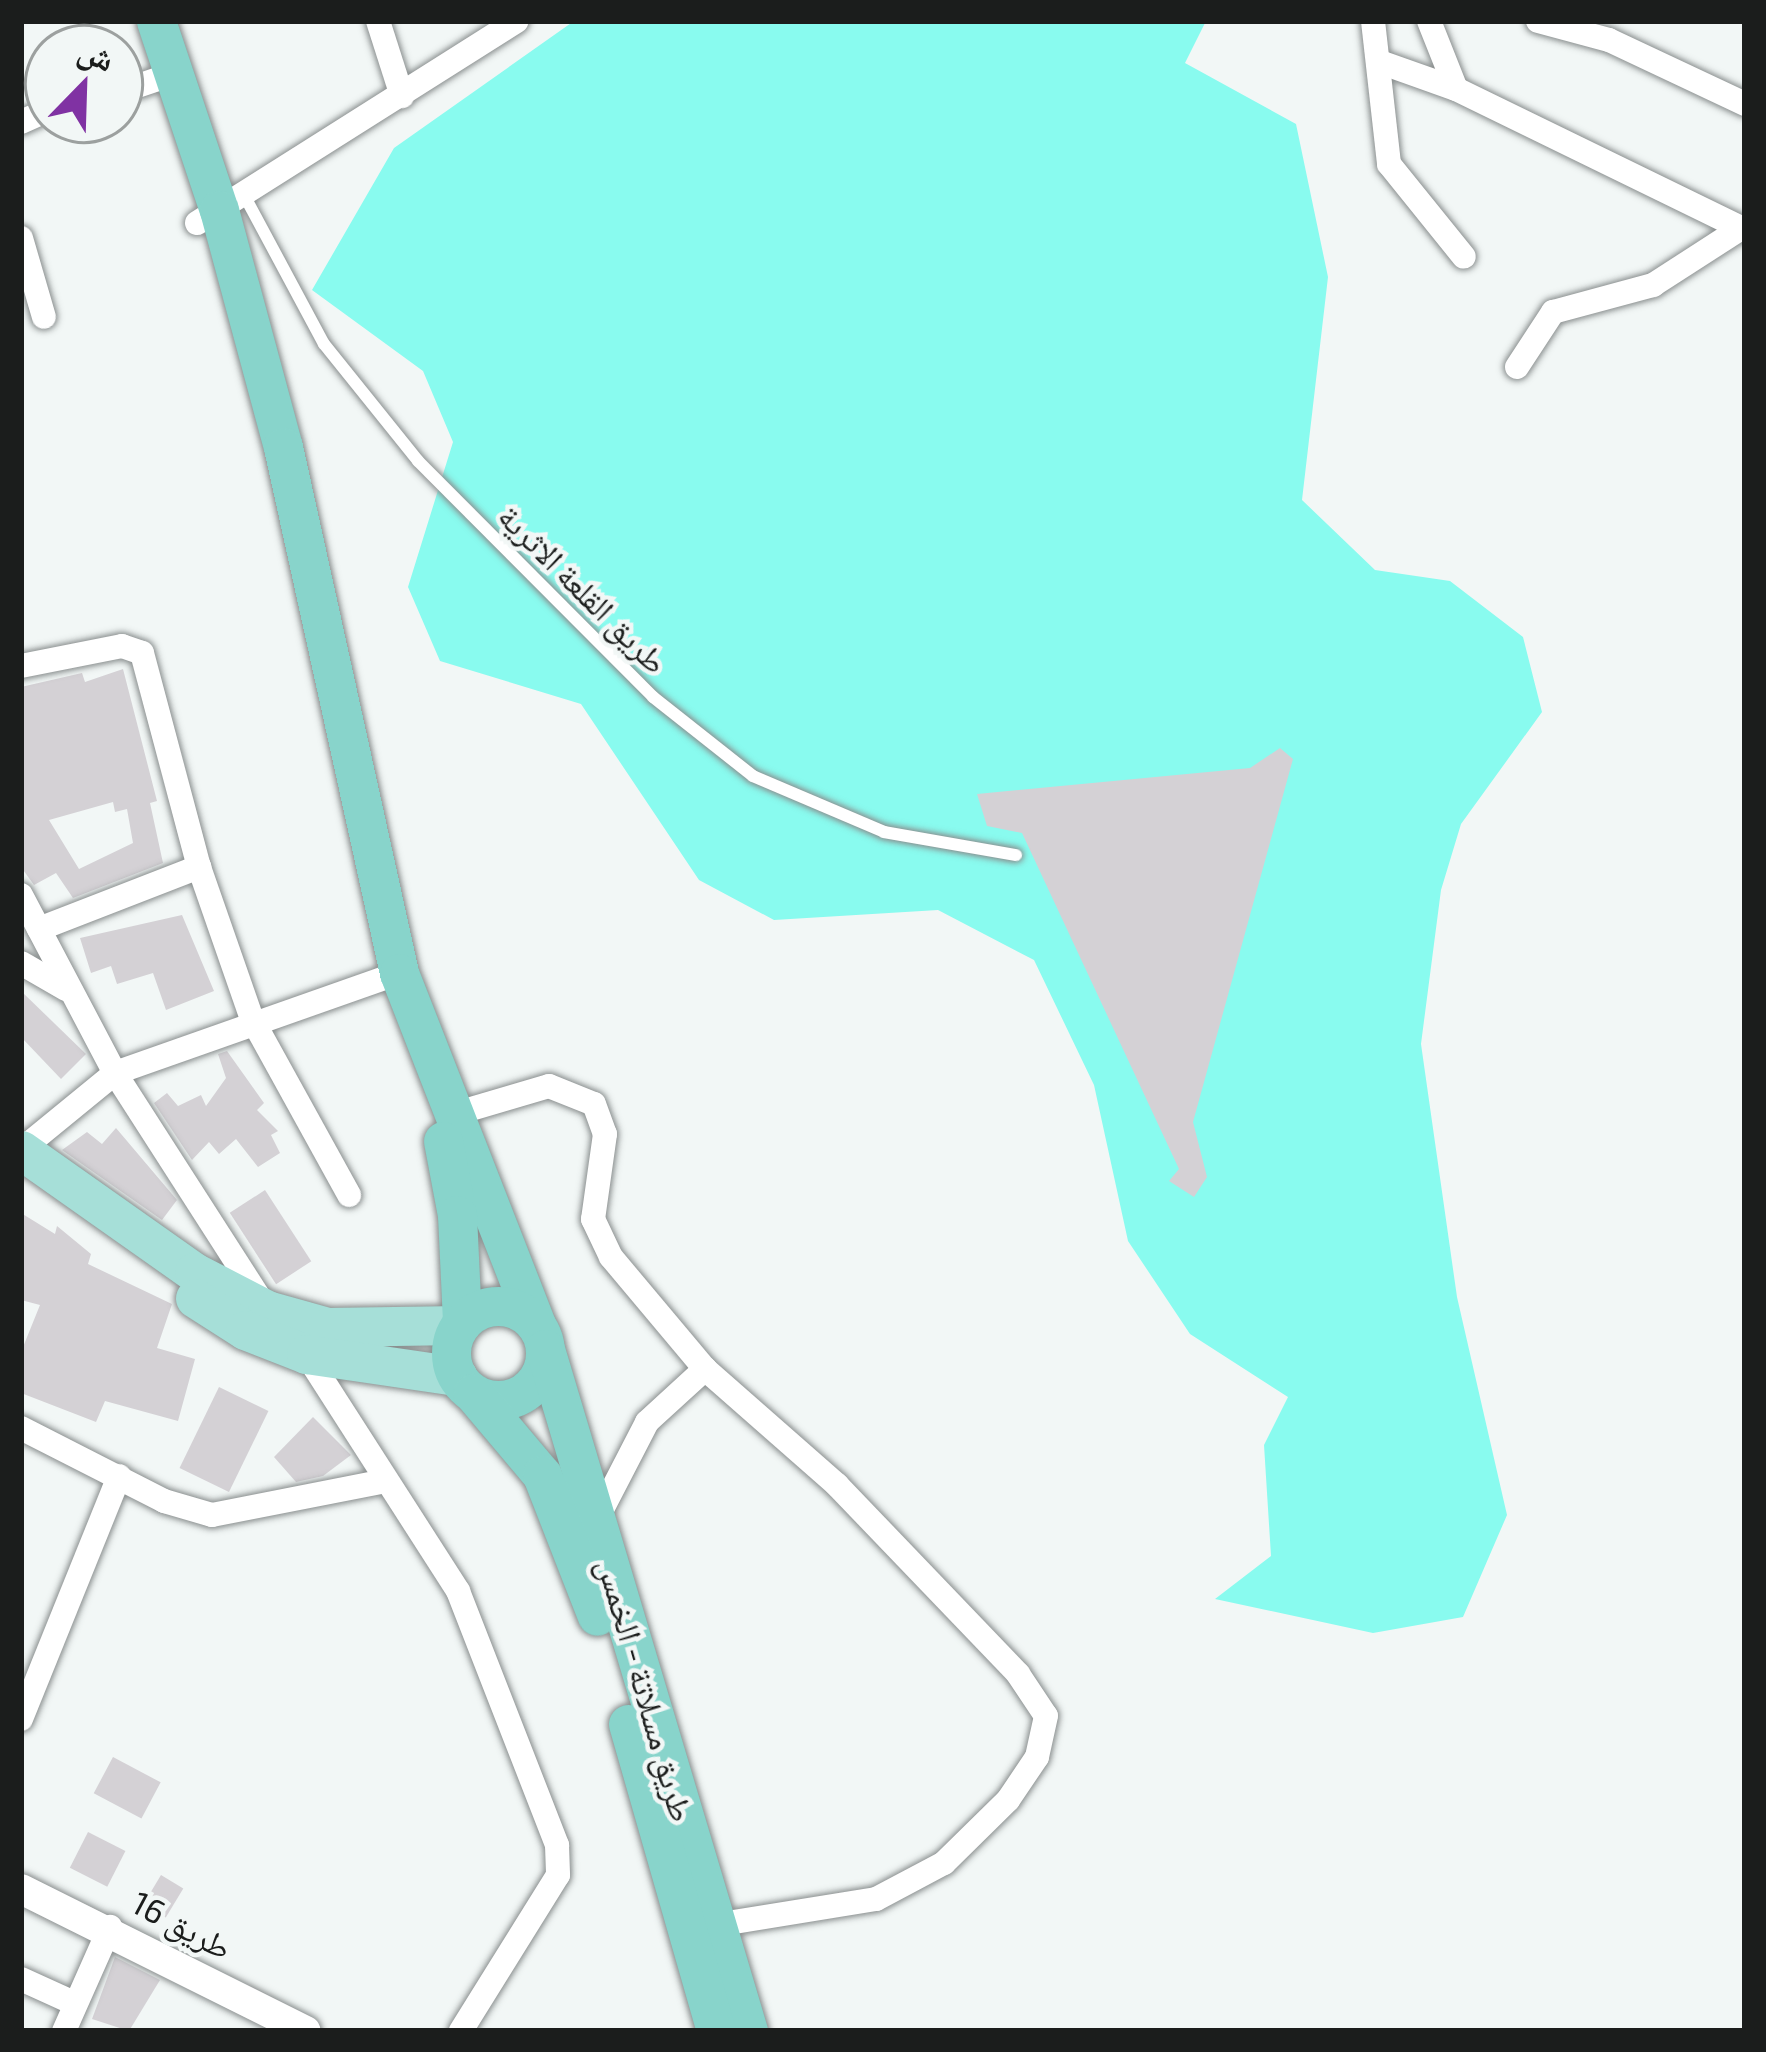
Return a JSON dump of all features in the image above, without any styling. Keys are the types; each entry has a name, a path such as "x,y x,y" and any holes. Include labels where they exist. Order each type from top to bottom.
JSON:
{"highway":[{"path":"136,21 149,82 219,208 330,798 449,1166 461,1323 451,1350 465,1385 502,1400 529,1389 540,1337 500,1306 461,1323"},
{"path":"149,82 156,21"},
{"name":"طريق مسلاتة - الخمس","path":"389,978 454,1114 540,1337 748,2031"},
{"name":"طريق مسلاتة - الخمس","path":"465,1385 542,1474 586,1580 716,2031"}],"main road":[{"path":"21,1150 194,1272 267,1310 328,1327 461,1323"},
{"path":"21,1183 245,1330 306,1354 465,1385"}],"street":[{"path":"378,21 402,96"},
{"path":"219,208 517,21"},
{"path":"1373,21 1389,164 1464,256"},
{"path":"1429,21 1456,89"},
{"path":"1538,21 1609,40 1745,104"},
{"path":"1380,62 1456,89 1742,230"},
{"path":"1517,368 1553,312 1653,285 1742,230"},
{"path":"21,238 44,316"},
{"path":"21,667 122,646 142,653 199,867 252,1019 349,1196"},
{"path":"39,929 199,867"},
{"path":"21,895 66,988 115,1073 267,1310"},
{"path":"21,963 66,988"},
{"path":"21,1150 115,1073 252,1019 389,978"},
{"path":"454,1114 549,1086 594,1104 605,1134 596,1232 705,1369 837,1485 1018,1674 1046,1716 1037,1757 1008,1800 944,1864 876,1899 716,1925"},
{"path":"306,1354 458,1591 560,1859 546,1898 461,2031"},
{"path":"597,1519 647,1422 705,1369"},
{"path":"21,1428 212,1515 386,1481"},
{"path":"21,1719 119,1476"},
{"name":"طريق 16","path":"21,1888 110,1928 306,2031"},
{"path":"64,2031 110,1928"},
{"path":"21,1979 74,2002"}],"lane":[{"name":"طريق القلعة الاثرية","path":"219,208 404,444 653,697 753,776 884,832 1016,855"}],"shaded area":[{"path":"574,21 1206,21 1185,63 1296,124 1328,277 1302,500 1375,570 1450,581 1523,637 1542,712 1461,824 1441,890 1421,1044 1457,1297 1507,1515 1463,1617 1373,1633 1215,1599 1271,1556 1264,1445 1288,1397 1190,1334 1128,1241 1094,1085 1034,960 938,910 774,920 699,880 581,704 440,661 408,587 453,442 423,371 312,290 394,148"}],"building":[{"path":"123,669 157,801 150,803 163,863 73,898 56,873 34,885 21,867 21,687 82,673 85,682","holes":["113,802 115,812 127,809 133,843 79,869 49,820"]},
{"path":"1280,748 1293,759 1193,1122 1207,1177 1194,1197 1169,1181 1179,1169 1022,833 987,826 977,794 1250,768"},
{"path":"182,915 214,991 166,1010 153,973 117,984 111,966 91,973 80,938"},
{"path":"21,991 86,1054 61,1079 21,1037"},
{"path":"227,1051 264,1103 257,1110 278,1131 271,1135 280,1153 258,1167 236,1139 219,1154 209,1142 192,1160 154,1103 167,1093 178,1106 201,1095 206,1106 226,1078 218,1054"},
{"path":"116,1128 177,1200 162,1220 62,1150 87,1132 102,1144"},
{"path":"265,1190 311,1261 276,1284 230,1213"},
{"path":"21,1213 55,1234 57,1226 91,1254 88,1264 172,1304 157,1348 195,1359 178,1421 105,1401 96,1422 21,1393 21,1352 40,1305 21,1300"},
{"path":"219,1387 268,1411 229,1492 180,1468"},
{"path":"313,1417 351,1455 323,1476 296,1482 274,1457"},
{"path":"113,1757 161,1782 141,1819 94,1793"},
{"path":"88,1832 125,1851 107,1887 70,1868"},
{"path":"161,1875 183,1888 166,1918 143,1904"},
{"path":"115,1957 160,1980 129,2031 92,2019"}]}
